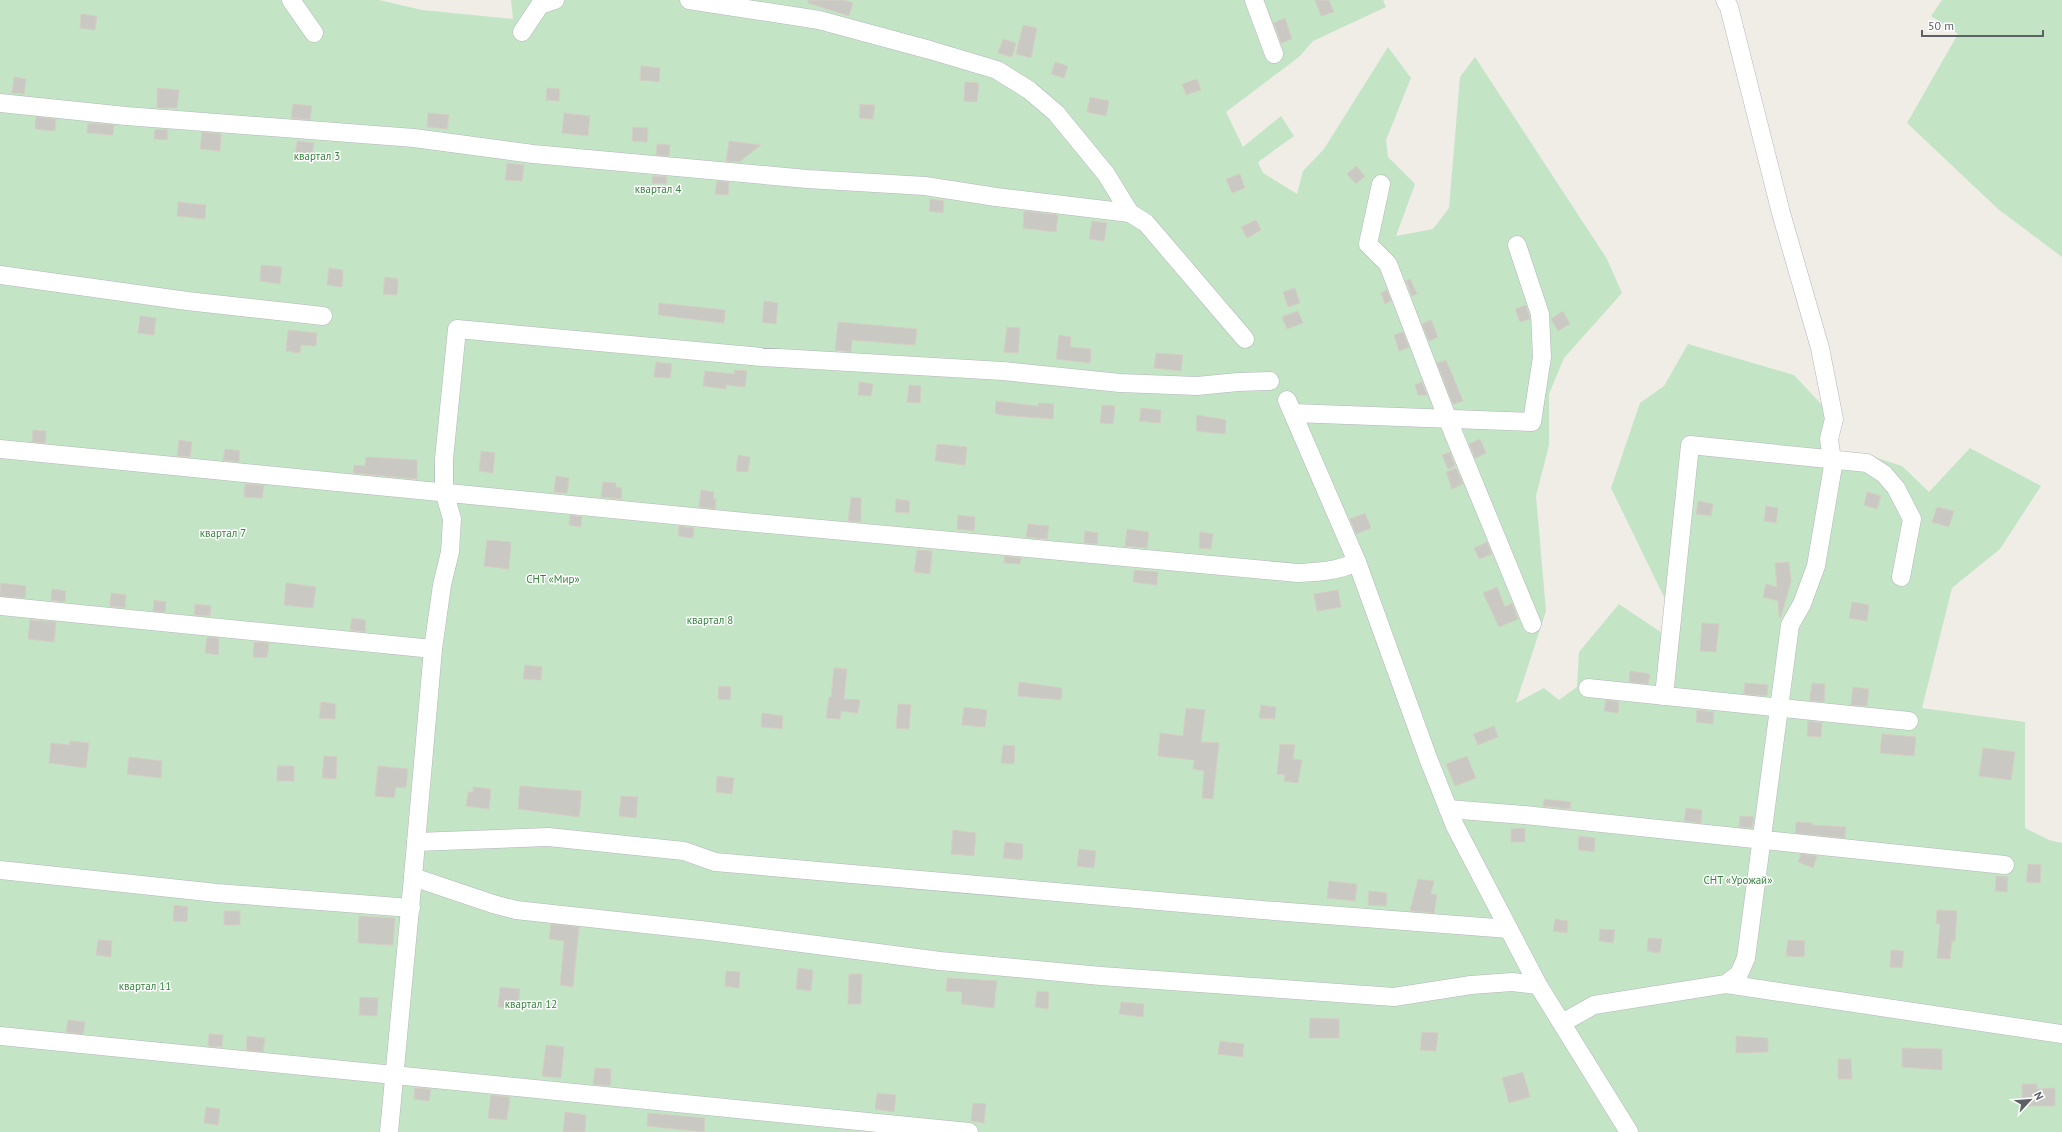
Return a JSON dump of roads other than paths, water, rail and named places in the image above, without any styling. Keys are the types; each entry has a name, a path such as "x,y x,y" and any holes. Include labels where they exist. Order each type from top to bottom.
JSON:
{"street":[{"path":"291,0 314,33"},
{"path":"522,32 540,5 555,0"},
{"path":"689,0 819,20 997,70 1029,90 1056,113 1106,174 1130,212 1146,223 1244,339"},
{"path":"1254,0 1274,54"},
{"path":"1725,0 1729,7 1781,213 1824,367 1834,418 1829,439 1832,461 1816,566 1802,604 1790,625 1746,958 1739,974 1726,984"},
{"path":"0,103 126,116 414,138 533,154 807,180 925,186 996,197 1130,212"},
{"path":"1381,184 1368,244 1388,264 1448,420 1532,624"},
{"path":"1516,246 1540,314 1542,357 1532,422 1448,420 1290,407 1357,562 1448,809 1469,853 1538,985 1629,1132"},
{"path":"0,275 187,301 323,316"},
{"path":"389,1132 411,908 433,649 442,585 450,552 452,519 444,492 444,459 457,329 762,357 1003,371 1120,383 1197,386 1270,381"},
{"path":"1664,696 1690,445 1832,461 1867,463 1884,474 1896,488 1912,519 1901,577"},
{"path":"0,449 732,521 1298,572 1318,572 1347,567 1357,562"},
{"path":"0,606 433,649"},
{"path":"1588,688 1909,722"},
{"path":"1448,809 1524,815 2006,865"},
{"path":"416,842 548,837 684,851 715,862 1262,910 1509,929"},
{"path":"0,870 217,893 411,908"},
{"path":"413,877 493,904 516,910 708,931 940,961 1102,976 1394,997 1471,985 1512,982 1538,985"},
{"path":"1562,1023 1594,1005 1726,984 2062,1034"},
{"path":"0,1036 969,1132"}],"park label":[{"name":"квартал 3","path":"317,156"},
{"name":"квартал 4","path":"658,189"},
{"name":"квартал 7","path":"223,533"},
{"name":"СНТ «Мир»","path":"553,579"},
{"name":"квартал 8","path":"710,620"},
{"name":"СНТ «Урожай»","path":"1738,880"},
{"name":"квартал 11","path":"145,986"},
{"name":"квартал 12","path":"531,1004"}]}
